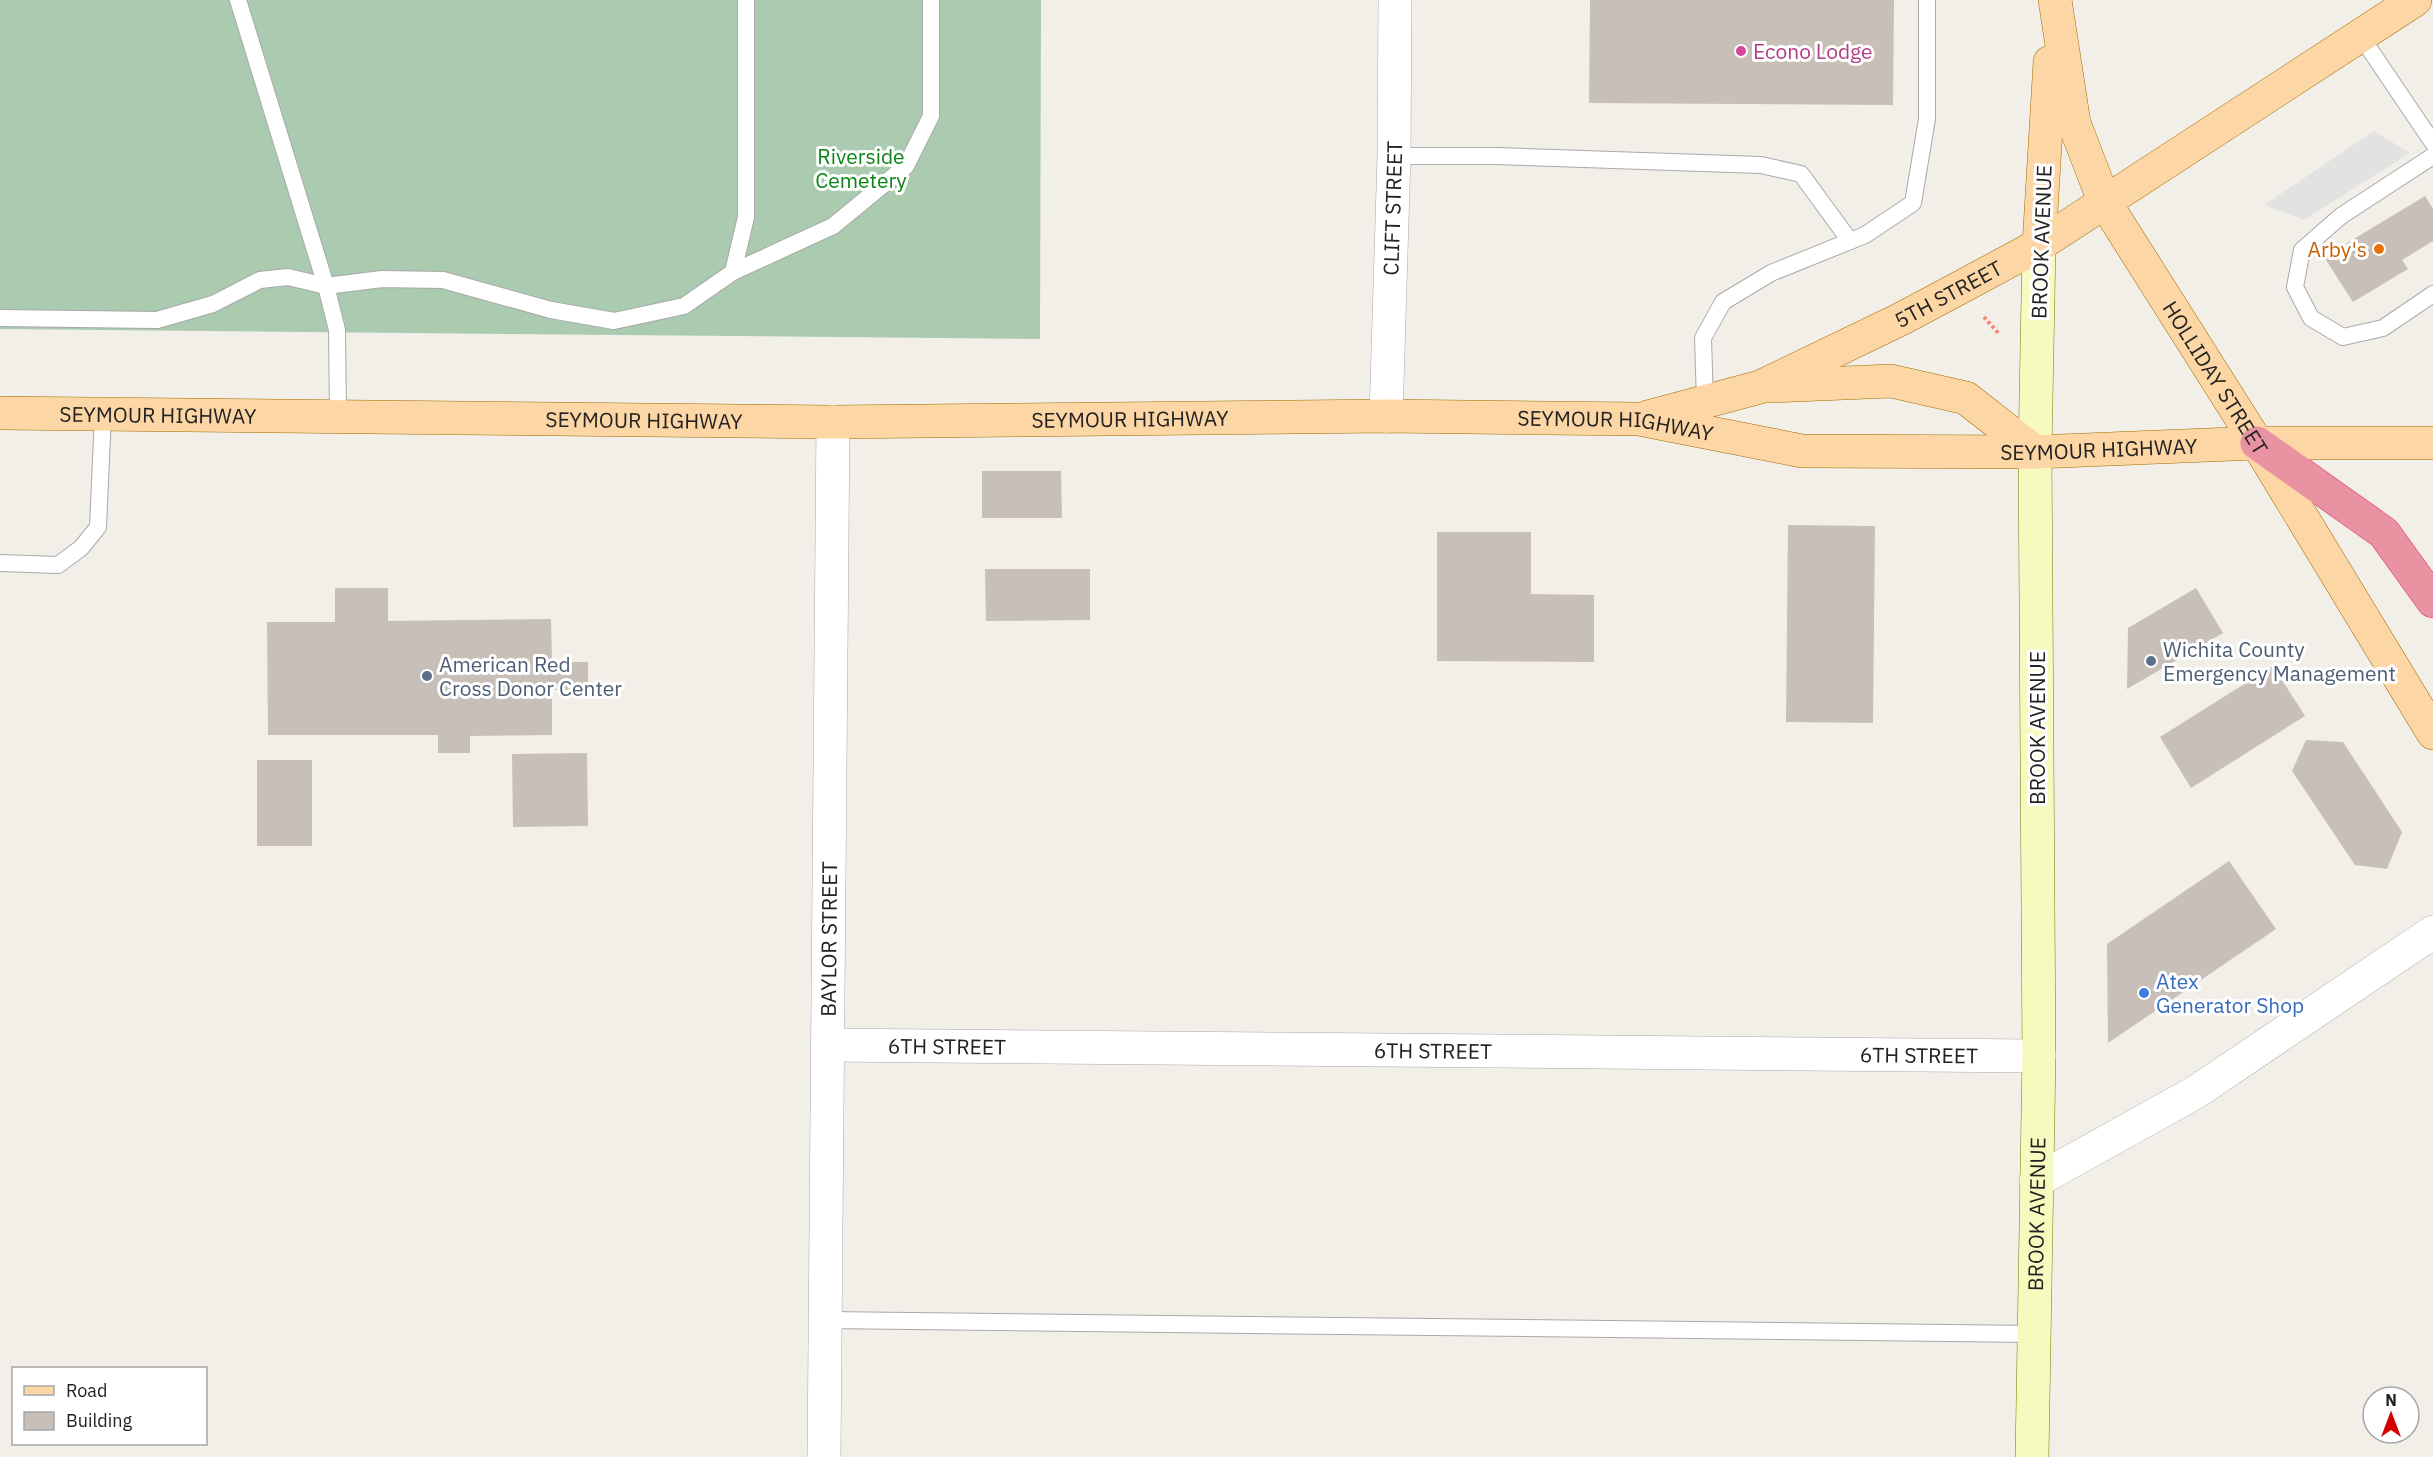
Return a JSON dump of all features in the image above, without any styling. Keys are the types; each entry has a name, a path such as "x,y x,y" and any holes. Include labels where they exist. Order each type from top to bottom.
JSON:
{"highway":[{"path":"2257,443 2384,533 2433,601"}],"main road":[{"name":"HOLLIDAY STREET","path":"2054,0 2074,123 2104,201 2257,443 2433,733"},
{"name":"BROOK AVENUE","path":"2039,244 2054,0"},
{"name":"5TH STREET","path":"1639,419 1760,387 1901,319 2039,244 2415,0"},
{"path":"1760,387 1891,381 1966,398 2035,453"},
{"name":"SEYMOUR HIGHWAY","path":"0,413 833,422 1386,416 1639,419 1802,451 2035,453 2257,443"},
{"path":"2257,443 2433,443"}],"street":[{"name":"CLIFT STREET","path":"1386,416 1395,156 1395,0"},
{"name":"BROOK AVENUE","path":"2032,1457 2039,1056 2035,453 2039,244"},
{"name":"BAYLOR STREET","path":"824,1457 833,422"},
{"path":"2036,1181 2196,1092 2433,932"},
{"name":"6TH STREET","path":"827,1045 2039,1056"}],"lane":[{"path":"238,0 326,286 337,330 338,416"},
{"path":"733,272 746,217 746,0"},
{"path":"0,318 157,320 213,304 260,280 288,277 326,286 382,279 443,280 551,310 614,321 684,306 733,272 833,226 906,166 931,116 931,0"},
{"path":"1705,402 1703,338 1722,302 1771,273 1865,235 1913,203 1927,119 1927,0"},
{"path":"2360,35 2433,143"},
{"path":"1395,156 1496,156 1761,165 1801,174 1850,241"},
{"path":"2433,156 2341,216 2302,250 2295,287 2312,318 2343,337 2383,328 2433,294"},
{"path":"0,563 58,565 81,548 99,527 103,414"},
{"path":"825,1320 2034,1334"}],"path":[{"path":"1984,316 2000,335 1999,345"}],"green space":[{"name":"Riverside Cemetery","path":"0,0 1041,0 1040,339 0,329"}],"shaded area":[{"path":"2374,131 2410,153 2304,220 2264,205"}],"building":[{"name":"Econo Lodge","path":"1590,0 1894,0 1893,105 1589,103"},
{"name":"Arby's","path":"2425,196 2433,209 2433,241 2402,260 2408,269 2353,302 2324,257"},
{"path":"982,471 1061,471 1062,518 982,518"},
{"path":"1788,525 1875,526 1873,723 1786,722"},
{"path":"1437,532 1531,532 1531,594 1594,595 1594,662 1437,661"},
{"path":"985,569 1090,569 1090,620 986,621"},
{"name":"American Red Cross Donor Center","path":"335,588 388,588 388,621 551,619 552,662 588,662 588,690 552,690 552,735 470,736 470,753 438,753 438,735 268,735 267,622 335,622"},
{"name":"Wichita County Emergency Management","path":"2196,588 2223,633 2127,689 2128,628"},
{"path":"2273,666 2305,716 2191,788 2160,737"},
{"path":"2306,740 2343,742 2402,832 2387,869 2355,865 2292,771"},
{"path":"587,753 588,826 513,827 512,754"},
{"path":"257,760 312,760 312,846 257,846"},
{"name":"Atex Generator Shop","path":"2229,861 2276,929 2108,1043 2107,944"}],"place":[{"name":"Econo Lodge","path":"1741,51"},
{"name":"Arby's","path":"2379,249"},
{"name":"Wichita County Emergency Management","path":"2151,661"},
{"name":"American Red Cross Donor Center","path":"427,676"},
{"name":"Atex Generator Shop","path":"2144,993"}]}
